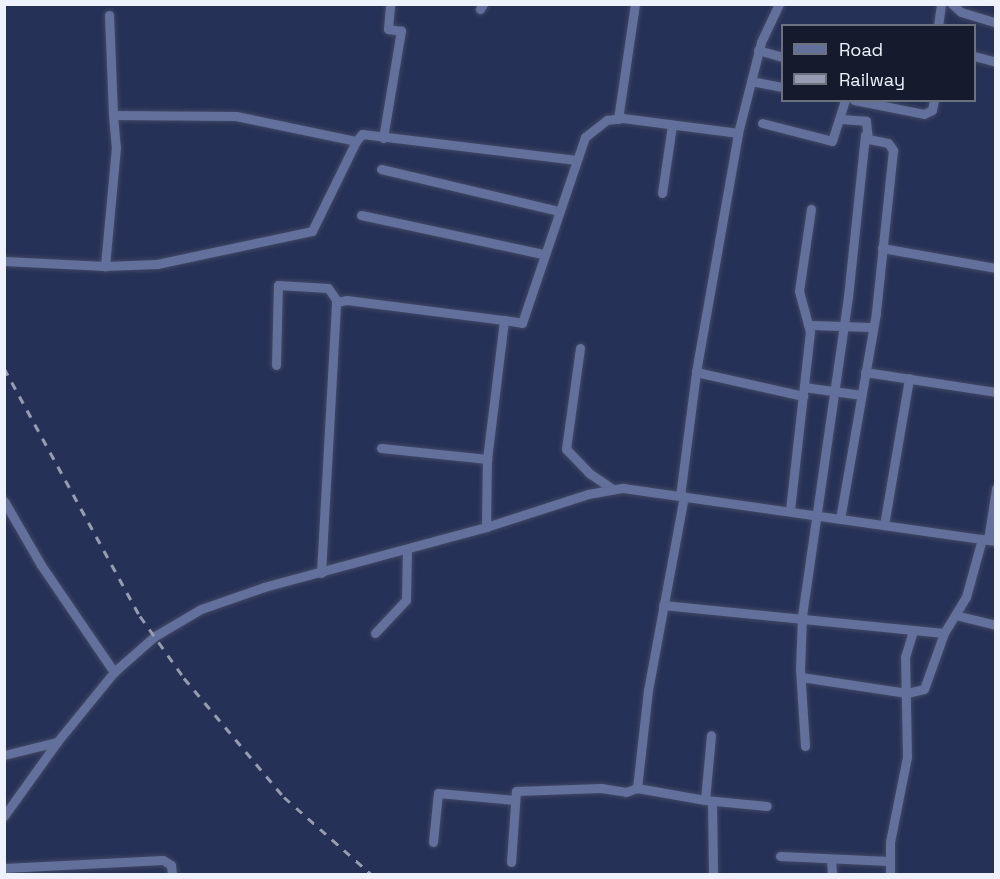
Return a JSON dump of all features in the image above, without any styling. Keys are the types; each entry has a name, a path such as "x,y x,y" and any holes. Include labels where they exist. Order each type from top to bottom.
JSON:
{"street":[{"path":"383,138 401,31 388,30 390,4"},
{"path":"618,119 635,4"},
{"path":"637,788 663,605 682,496 696,372 738,133 758,50 779,4"},
{"path":"938,24 941,4"},
{"path":"952,4 967,14 996,23"},
{"path":"105,266 116,147 109,15"},
{"path":"758,50 781,56"},
{"path":"976,56 996,62"},
{"path":"751,81 781,87"},
{"path":"762,123 832,141 844,102"},
{"path":"864,102 924,114 932,110 934,102"},
{"path":"113,115 236,116 356,141"},
{"path":"806,746 801,677 802,616 834,391 866,121 840,118"},
{"path":"337,301 522,323 543,254 585,137 607,120 618,119 738,133"},
{"path":"662,193 672,124"},
{"path":"4,261 105,266 157,264 312,231 356,141 362,134 576,160"},
{"path":"840,519 873,327 893,150 888,143 871,142 865,135"},
{"path":"381,169 558,211"},
{"path":"790,510 804,391 809,324 799,291 811,209"},
{"path":"361,215 543,254"},
{"path":"882,248 996,268"},
{"path":"276,365 278,285 328,288 337,301 321,573"},
{"path":"486,527 487,459 504,320"},
{"path":"809,324 873,327"},
{"path":"580,348 566,449 589,473 613,489"},
{"path":"696,372 804,391 834,391 861,395"},
{"path":"865,372 996,392"},
{"path":"884,525 909,378"},
{"path":"381,448 487,459"},
{"path":"4,816 57,742 114,672 155,636 201,609 264,587 486,527 613,489 790,510 989,540"},
{"path":"801,677 907,693 919,692 927,684 945,633 966,597 989,540 996,489"},
{"path":"4,501 41,565 114,672"},
{"path":"375,633 406,600 407,549"},
{"path":"663,605 719,613 802,616 945,633"},
{"path":"955,615 996,625"},
{"path":"890,874 889,861 898,790 907,757 905,657 913,630"},
{"path":"711,735 709,801 713,874"},
{"path":"4,756 57,742"},
{"path":"511,862 514,800 516,791 525,789 626,792 637,788 709,801 766,806"},
{"path":"433,842 438,793 514,800"},
{"path":"780,856 889,861"},
{"path":"831,859 831,874"},
{"path":"4,868 163,860 171,865 172,874"}],"railway":[{"path":"4,368 140,616 184,678 284,797 371,874"}]}
